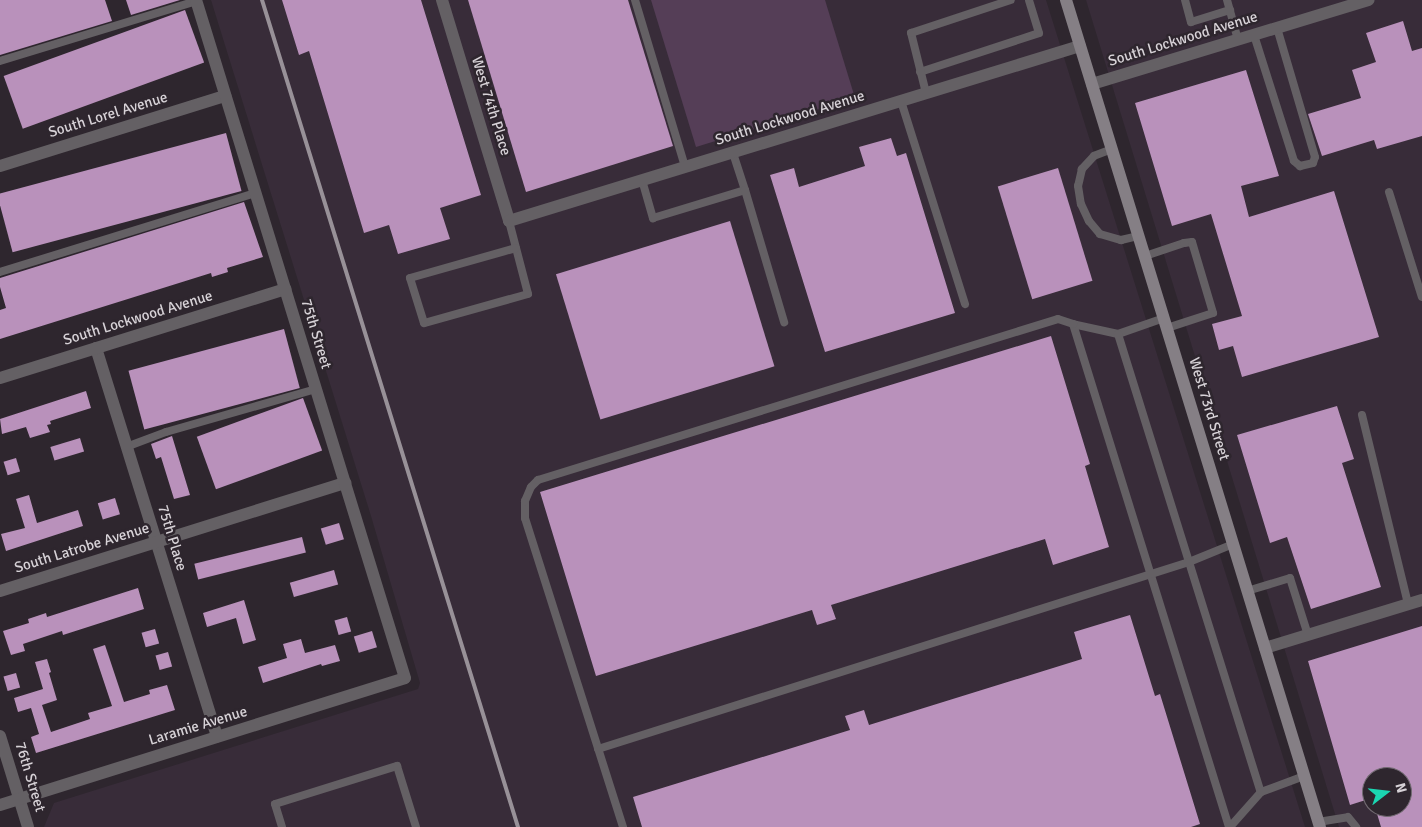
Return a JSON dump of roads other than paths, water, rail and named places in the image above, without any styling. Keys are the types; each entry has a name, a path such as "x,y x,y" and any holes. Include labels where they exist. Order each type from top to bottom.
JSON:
{"street":[{"name":"West 74th Place","path":"442,0 509,221"},
{"name":"West 73rd Street","path":"1066,0 1319,825"},
{"name":"South Lockwood Avenue","path":"1092,84 1369,0"},
{"name":"75th Street","path":"196,1 405,678"},
{"name":"South Lockwood Avenue","path":"509,221 1080,46"},
{"name":"South Lorel Avenue","path":"0,166 225,96"},
{"name":"South Lockwood Avenue","path":"0,378 286,289"},
{"name":"75th Place","path":"96,348 217,737"},
{"name":"South Latrobe Avenue","path":"0,591 345,483"},
{"path":"1265,648 1422,600"},
{"name":"Laramie Avenue","path":"0,805 405,678"},
{"name":"76th Street","path":"0,736 28,827"}],"lane":[{"path":"635,0 685,167"},
{"path":"926,93 911,33 1011,0"},
{"path":"920,72 1039,33 1029,0"},
{"path":"1185,0 1191,22 1230,10"},
{"path":"1227,0 1238,40"},
{"path":"0,61 196,1"},
{"path":"1254,35 1294,161 1300,166 1313,162 1316,157 1277,28"},
{"path":"901,101 965,304"},
{"path":"1112,149 1094,156 1082,169 1078,186 1082,204 1089,221 1100,234 1121,240 1138,236"},
{"path":"733,152 784,322"},
{"path":"642,180 653,218 745,190"},
{"path":"1389,192 1422,297"},
{"path":"0,272 255,193"},
{"path":"509,221 528,294 424,323 410,278 516,248"},
{"path":"623,827 525,518 525,501 531,488 538,480 1058,319 1118,334 1213,313 1192,242 1145,256"},
{"path":"1073,324 1230,827"},
{"path":"1118,334 1261,792"},
{"path":"126,447 166,432 316,389"},
{"path":"1362,414 1408,604"},
{"path":"598,749 1189,562 1233,544"},
{"path":"1247,591 1290,578 1308,635"},
{"path":"279,826 276,804 397,766 416,827"},
{"path":"1230,827 1261,792 1304,776"},
{"path":"1319,825 1348,816 1356,827"}],"railway":[{"path":"262,0 518,827"}]}
